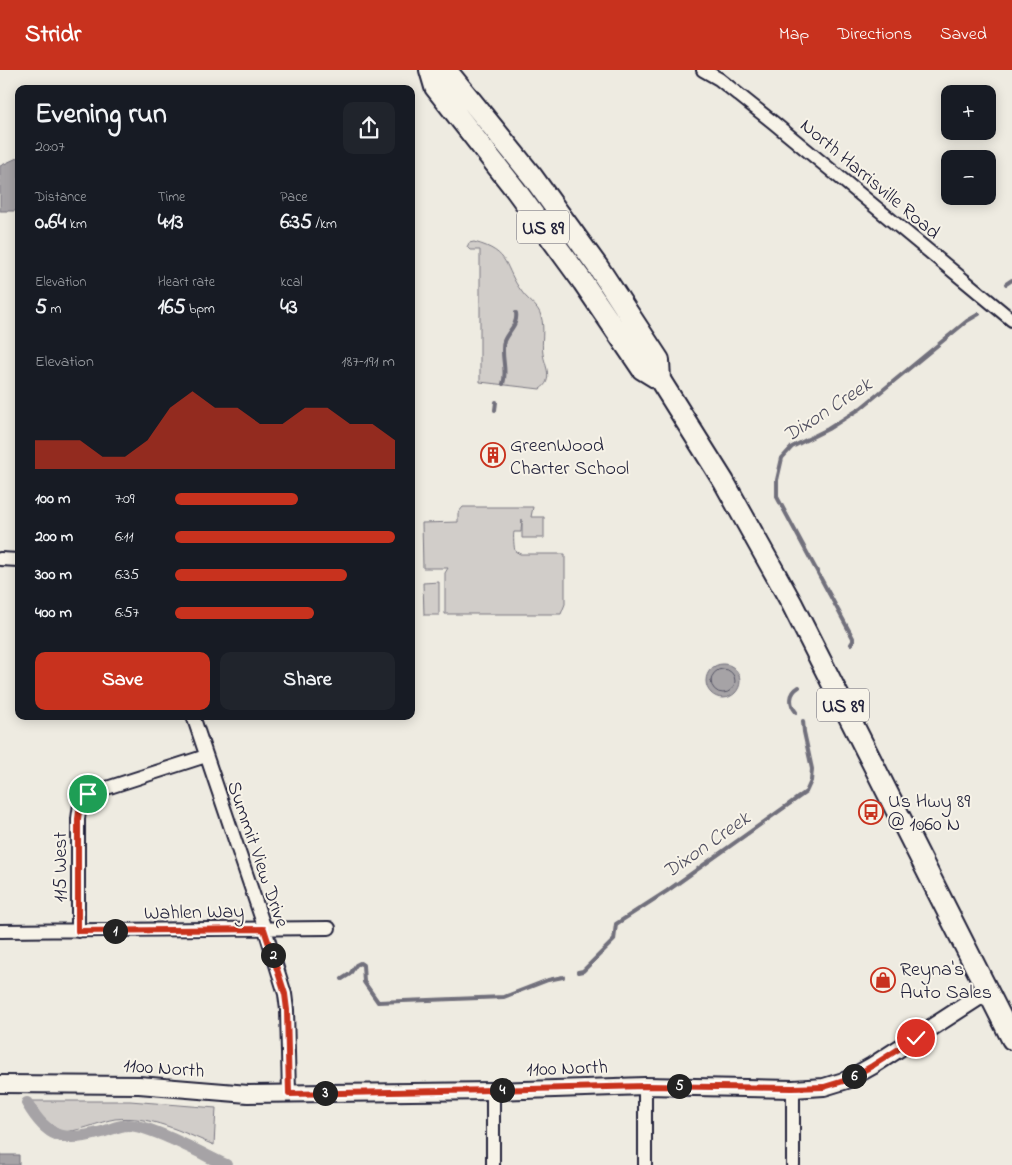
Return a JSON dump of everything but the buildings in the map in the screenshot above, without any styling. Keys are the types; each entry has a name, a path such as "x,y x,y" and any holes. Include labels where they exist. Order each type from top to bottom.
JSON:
{"main road":[{"name":"US 89","path":"430,70 435,87 532,212 583,282 642,369 660,380 724,482 768,560 1012,1038"},
{"name":"US 89","path":"437,70 452,77 532,176 598,266 659,360 660,380"}],"street":[{"name":"North Harrisville Road","path":"703,70 719,79 782,129 1012,320"},
{"path":"0,559 15,560"},
{"name":"Summit View Drive","path":"194,720 285,994 289,1094"},
{"name":"115 West","path":"78,931 78,819 80,804 88,794 206,756"},
{"name":"Wahlen Way","path":"0,931 329,928"},
{"name":"1100 North","path":"0,1084 139,1085 248,1094 645,1086 824,1087 847,1080 872,1066 988,991"},
{"path":"645,1086 645,1165"},
{"path":"793,1088 793,1165"},
{"path":"493,1090 493,1165"}],"shaded area":[{"path":"474,242 486,246 501,256 522,292 540,312 543,325 543,354 548,377 540,389 480,382 480,250 470,250 467,247 469,243"},
{"path":"463,507 533,507 531,517 544,517 544,538 522,538 522,519 521,532 514,532 515,551 520,554 565,554 565,604 561,614 445,614 445,573 448,568 423,568 422,523 458,522 458,513"},
{"path":"439,582 439,615 424,615 423,583"},
{"path":"28,1101 130,1101 216,1108 214,1145 166,1126 128,1118 109,1120 73,1131 62,1131 49,1123"}],"water":[{"path":"15,159 15,211 0,211 0,166"},
{"path":"723,664 730,665 735,669 739,674 739,688 735,693 730,697 723,698 716,697 711,693 707,688 706,681 707,674 711,669 716,665"},
{"path":"0,1155 19,1155 19,1165 0,1165"}],"waterway":[{"name":"Dixon Creek","path":"1006,284 1012,280"},
{"path":"503,384 505,373 504,341 516,321 516,313"},
{"name":"Dixon Creek","path":"851,644 853,638 777,497 777,480 782,458 792,447 828,429 861,408 967,321 979,314"},
{"path":"495,410 496,402"},
{"name":"Dixon Creek","path":"796,712 792,706 791,699 793,692 799,687"},
{"name":"Dixon Creek","path":"578,972 583,971 614,940 616,924 667,891 806,792 811,781 812,769 803,721"},
{"name":"Dixon Creek","path":"342,979 350,974 356,965 360,963 363,965 364,982 378,1002 504,997 548,980 563,977"},
{"path":"27,1103 42,1124 57,1135 77,1137 125,1125 138,1126 163,1135 226,1165"}],"place":[{"name":"GreenWood Charter School","path":"493,455"},
{"name":"Us Hwy 89 @ 1060 N","path":"871,812"},
{"name":"Reyna's Auto Sales","path":"883,980"}],"route":[{"path":"88,794 80,804 78,819 78,931 264,929 285,994 289,1094 645,1086 824,1087 847,1080 916,1038"}]}
